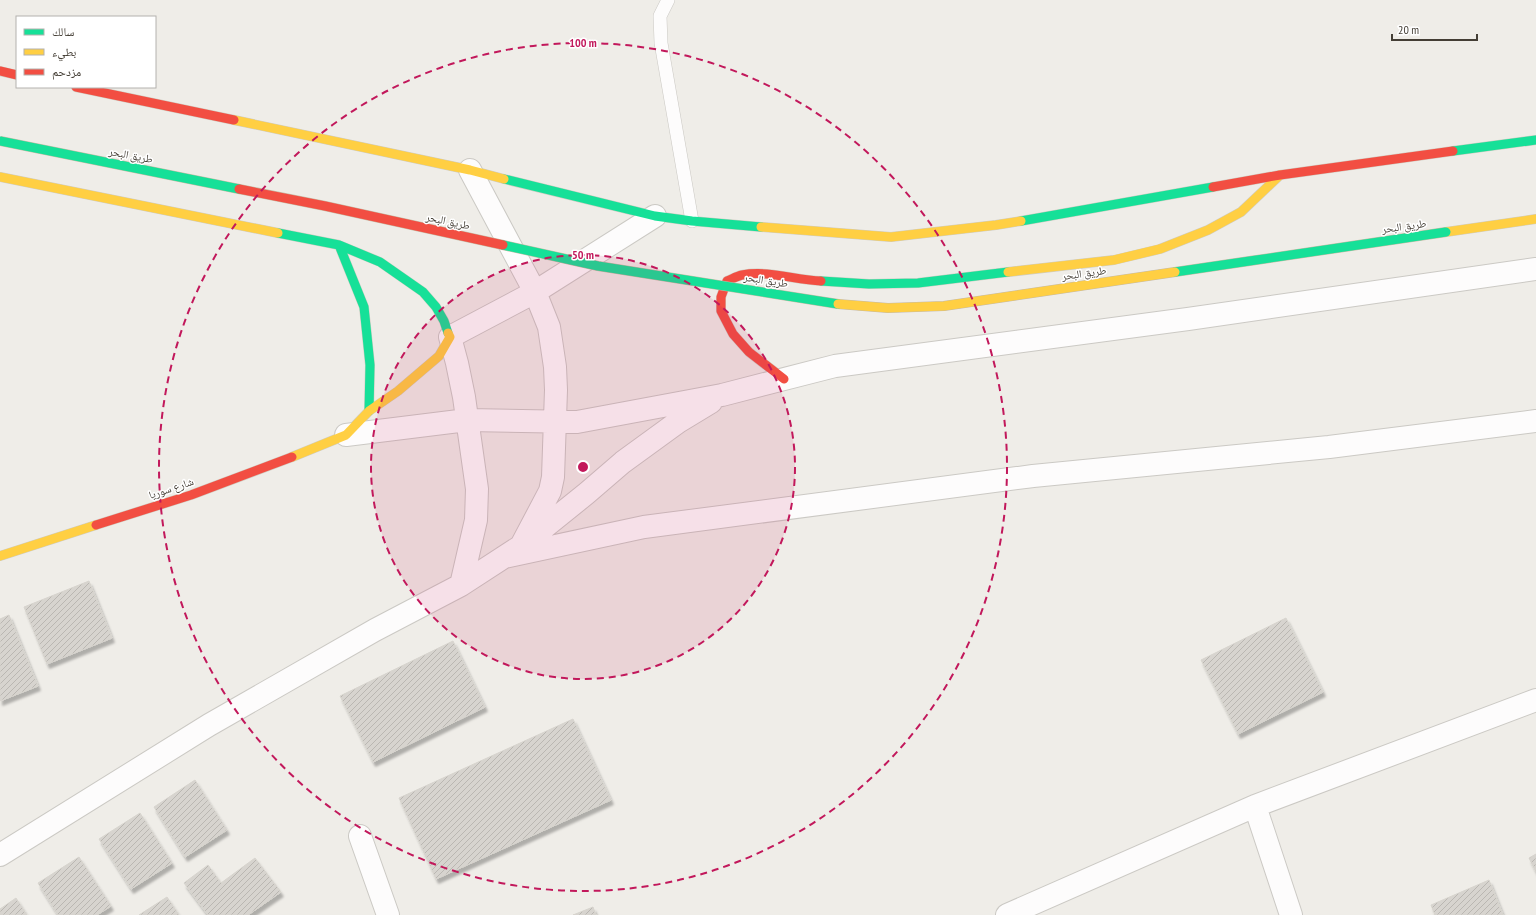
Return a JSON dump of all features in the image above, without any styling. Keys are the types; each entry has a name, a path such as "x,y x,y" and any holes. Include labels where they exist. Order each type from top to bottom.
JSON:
{"main road":[{"path":"0,71 16,75"},
{"path":"81,88 470,170 655,216 692,221 891,237 996,225 1280,175 1536,140"},
{"name":"طريق البحر","path":"0,141 325,206 598,266 840,304 888,308 944,306 1536,219"},
{"path":"784,378 750,352 733,334 721,311 721,297 727,281 740,275 760,273 810,281 869,284 918,283 1114,260 1160,249 1208,230 1241,212 1280,175"},
{"path":"0,177 339,245 380,262 423,292 444,321 450,337 439,356 398,392 368,411 346,435"},
{"path":"339,245 364,307 370,365 368,411"},
{"name":"شارع سوريا","path":"0,556 191,495 346,435"}],"street":[{"path":"470,170 535,292 549,327 552,343 556,390 553,477 550,491 512,552"},
{"path":"461,585 476,520 477,488 458,369 450,337 535,292 655,216"},
{"path":"346,435 467,420 577,422 722,395 835,366 1188,319 1536,269"},
{"path":"0,855 209,725 375,630 461,585 512,552 587,493 623,462 678,422 722,395"},
{"path":"512,552 644,527 1033,476 1329,447 1536,421"},
{"path":"1007,915 1255,806 1536,700"},
{"path":"1255,806 1291,915"},
{"path":"360,836 388,915"}],"lane":[{"path":"668,0 660,16 661,43 692,221"}],"building":[{"path":"89,581 112,638 47,664 24,607"},
{"path":"9,615 38,686 0,701 0,619"},
{"path":"1286,618 1323,692 1238,734 1201,660"},
{"path":"453,641 485,707 373,762 340,696"},
{"path":"573,719 611,800 436,879 399,798"},
{"path":"195,780 227,830 185,857 154,807"},
{"path":"140,813 172,863 131,889 99,839"},
{"path":"1536,854 1536,872 1529,858"},
{"path":"79,857 111,906 97,915 58,915 38,883"},
{"path":"255,858 281,892 248,915 208,915 184,883 208,865 221,883"},
{"path":"1489,880 1503,915 1435,915 1431,905"},
{"path":"167,897 179,915 139,915"},
{"path":"16,898 27,915 0,915 0,909"},
{"path":"593,907 596,915 573,915"}],"traffic: fast":[{"path":"1453,151 1536,140"},
{"path":"0,141 239,189"},
{"path":"504,179 655,216 761,227"},
{"path":"1021,221 1213,187"},
{"path":"1175,272 1446,232"},
{"path":"278,233 339,245 380,262 423,292 436,307 444,321 448,333"},
{"path":"339,245 364,307 370,365 369,411"},
{"path":"503,245 598,266 838,304"},
{"path":"821,281 869,284 918,283 1008,272"}],"traffic: slow":[{"path":"234,120 470,170 504,179"},
{"path":"1008,272 1114,260 1160,249 1208,230 1241,212 1280,175"},
{"path":"0,177 278,233"},
{"path":"1446,232 1536,219"},
{"path":"761,227 891,237 1021,221"},
{"path":"838,304 888,308 944,306 1175,272"},
{"path":"292,457 346,435 369,411 398,391 439,356 450,337 448,333"},
{"path":"0,556 96,525"}],"traffic: jam":[{"path":"0,71 16,75"},
{"path":"81,88 234,120"},
{"path":"1213,187 1280,175 1453,151"},
{"path":"239,189 325,206 503,245"},
{"path":"784,379 749,352 733,334 721,311 721,297 727,281 742,275 752,274 772,274 821,281"},
{"path":"96,525 191,495 292,457"}]}
